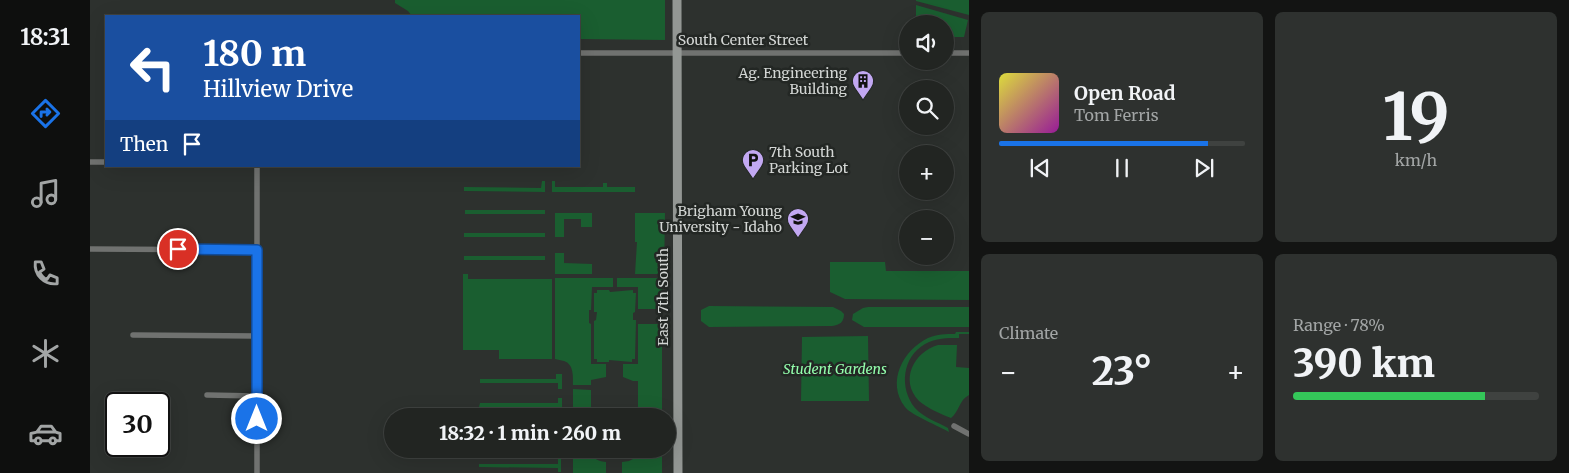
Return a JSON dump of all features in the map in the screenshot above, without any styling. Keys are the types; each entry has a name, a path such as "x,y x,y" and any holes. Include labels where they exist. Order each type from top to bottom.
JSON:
{"main road":[{"name":"East 7th South","path":"678,0 676,204 678,473"}],"street":[{"name":"South Center Street","path":"580,53 899,53"},
{"path":"954,53 969,53"},
{"path":"90,162 105,162"},
{"path":"256,473 257,167"},
{"path":"90,249 257,250"},
{"path":"133,335 257,336"},
{"path":"206,395 257,396"},
{"path":"954,426 969,434"}],"green space":[{"path":"395,0 665,0 665,40 580,39 580,15 411,15 395,3"},
{"path":"969,0 969,15 916,1"},
{"path":"916,5 951,15 916,15"},
{"path":"954,16 968,20 964,37 954,37"},
{"path":"542,181 545,181 545,192 464,191 464,187 541,188"},
{"path":"552,181 555,181 555,187 603,187 603,183 607,183 607,187 635,187 635,192 552,192"},
{"path":"465,210 545,210 545,214 465,214"},
{"path":"555,213 592,213 592,227 581,227 581,219 564,219 564,237 555,237"},
{"path":"635,213 665,213 664,274 635,274 637,242 635,242"},
{"path":"464,233 545,233 545,237 464,237"},
{"path":"555,253 564,253 564,263 592,264 592,274 555,274"},
{"path":"464,256 545,256 545,260 464,260"},
{"path":"830,262 885,262 886,271 969,271 969,300 845,299 830,292"},
{"path":"463,274 468,274 468,279 552,279 552,359 499,359 499,350 463,350"},
{"path":"555,278 613,278 613,287 592,287 591,310 589,310 591,364 606,364 606,377 591,380 591,385 573,385 570,365 555,359"},
{"path":"617,278 664,278 661,293 661,309 638,309 638,287 617,287"},
{"path":"597,290 609,290 610,292 633,290 633,293 636,293 635,312 633,313 633,320 636,320 635,359 632,359 632,362 609,360 609,362 597,362 597,359 594,359 594,321 596,320 597,312 594,312 594,293 597,293"},
{"path":"709,306 833,307 841,311 844,317 841,323 832,326 709,327 701,321 701,310"},
{"path":"868,307 969,307 969,327 864,327 852,320 853,314"},
{"path":"638,324 662,324 662,408 638,408 638,381 623,377 623,364 638,364"},
{"path":"956,332 969,332 969,334 959,334 959,338 937,339 925,344 911,357 905,373 907,391 915,408 926,417 948,428 949,432 919,417 905,407 897,387 897,377 905,359 919,343 931,337 942,334 955,334"},
{"name":"Student Gardens","path":"868,336 869,401 801,401 802,337"},
{"path":"938,345 957,345 956,367 969,368 969,395 963,400 951,418 919,401 913,393 910,384 912,368 916,360 929,349"},
{"path":"556,374 562,374 562,389 558,389 558,383 480,383 480,379 556,379"},
{"path":"573,389 591,390 591,408 573,408"},
{"path":"558,398 562,398 562,408 479,407 480,403 558,403"},
{"path":"594,458 606,462 606,473 573,473 573,459"},
{"path":"635,458 662,458 662,473 622,473 622,462"},
{"path":"558,459 561,459 561,472 558,472 558,468 479,467 479,464 558,464"}],"place":[{"name":"Ag. Engineering Building","path":"863,100"},
{"name":"7th South Parking Lot","path":"753,179"},
{"name":"Brigham Young University - Idaho","path":"798,238"}],"route":[{"path":"178,249 257,250 257,419"}]}
